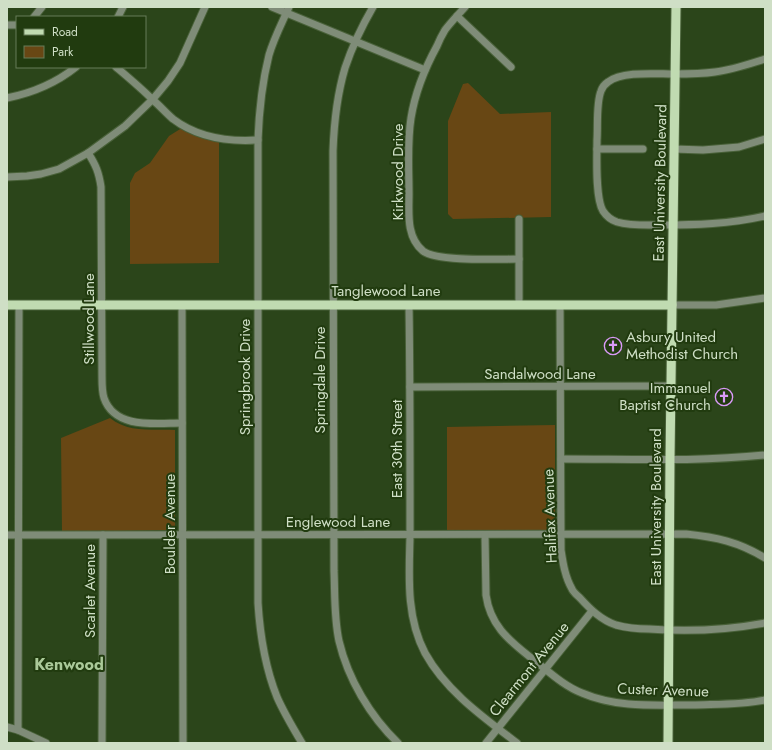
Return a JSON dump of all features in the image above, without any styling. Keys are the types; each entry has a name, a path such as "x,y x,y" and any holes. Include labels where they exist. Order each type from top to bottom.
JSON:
{"main road":[{"name":"East University Boulevard","path":"668,743 676,7"},
{"name":"Tanglewood Lane","path":"7,305 672,305"}],"street":[{"path":"35,16 42,7"},
{"path":"118,16 123,7"},
{"path":"7,177 34,175 59,169 88,153 125,126 153,99 168,81 180,63 205,7"},
{"path":"272,7 288,10 356,42 425,70"},
{"name":"Springdale Drive","path":"373,7 356,42 343,75 338,95 334,127 333,305 335,607 342,654 351,676 373,713 398,743"},
{"name":"Kirkwood Drive","path":"465,7 444,31 425,70 413,107 409,134 409,209 412,236 423,251 433,256 445,258 519,259"},
{"name":"Springbrook Drive","path":"288,10 280,27 268,62 262,88 258,119 258,603 262,643 271,680 277,696 302,743"},
{"path":"457,16 511,67"},
{"path":"765,59 744,66 716,72 618,76 607,82 599,97 597,149 599,202 601,208 608,217 618,222 641,225 698,225 725,223 765,216"},
{"path":"7,98 18,96 45,86 59,79 75,68"},
{"path":"117,68 173,118 187,127 202,134 224,140 258,140"},
{"path":"674,149 703,150 739,147 765,139"},
{"path":"597,149 643,149"},
{"name":"Stillwood Lane","path":"88,153 95,164 101,187 102,377 103,392 107,404 115,414 128,421 182,423"},
{"path":"518,219 519,305"},
{"name":"Tanglewood Lane","path":"672,305 716,305 765,298"},
{"path":"18,730 19,305"},
{"name":"Boulder Avenue","path":"182,305 183,743"},
{"name":"East 30th Street","path":"409,305 409,573 410,604 413,619 420,641 433,666 447,684 476,711 517,743"},
{"name":"Halifax Avenue","path":"560,305 561,550 565,570 572,589 592,611 600,617 617,625 669,631 726,628 765,623"},
{"name":"Sandalwood Lane","path":"410,387 671,386"},
{"path":"561,459 724,458 765,455"},
{"name":"Englewood Lane","path":"7,535 686,534 710,537 731,542 752,550 765,558"},
{"name":"Scarlet Avenue","path":"102,743 103,535"},
{"name":"Custer Avenue","path":"485,535 486,594 487,603 493,619 510,641 569,688 582,694 606,701 630,704 669,706 713,705 765,700"},
{"name":"Clearmont Avenue","path":"486,743 592,611"},
{"path":"7,727 18,730 46,743"}],"green space":[{"path":"468,83 500,114 551,112 551,217 453,219 448,214 448,121 463,84"},
{"path":"185,126 219,139 219,263 130,264 130,183 135,173 150,163 169,136"},
{"path":"110,418 117,423 133,428 175,430 175,530 62,532 61,438"},
{"path":"555,425 555,531 447,532 447,427"}],"place":[{"name":"Asbury United Methodist Church","path":"613,346"},
{"name":"Immanuel Baptist Church","path":"724,397"}],"district":[{"name":"Kenwood","path":"69,664"}]}
